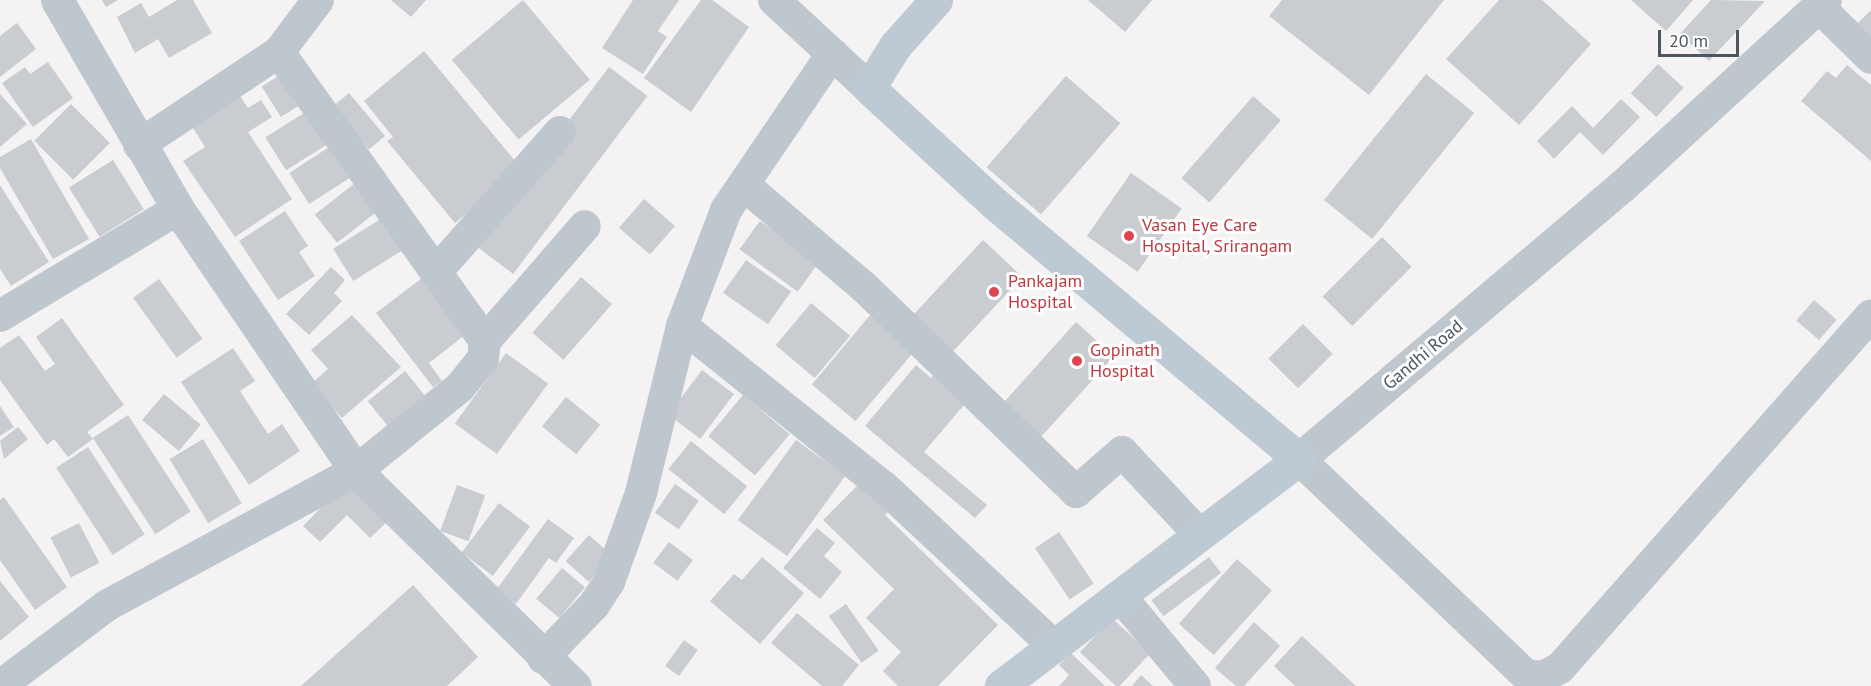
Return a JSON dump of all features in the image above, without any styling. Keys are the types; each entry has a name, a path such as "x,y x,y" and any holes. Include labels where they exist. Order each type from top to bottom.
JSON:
{"main road":[{"path":"936,0 895,46 868,88 994,202 1299,459"},
{"name":"Gandhi Road","path":"1001,686 1121,597 1299,459"}],"street":[{"path":"57,0 178,209 356,471 559,672 594,605 609,582 641,493 682,326 726,210 832,54"},
{"path":"139,145 279,52 318,0"},
{"path":"774,0 868,88"},
{"path":"1821,3 1871,58"},
{"name":"Gandhi Road","path":"1299,459 1622,186 1821,3"},
{"path":"279,52 485,341"},
{"path":"436,272 560,132"},
{"path":"744,185 864,287 1076,492 1122,452 1200,535"},
{"path":"0,316 178,209"},
{"path":"0,686 106,606 356,471 477,371 485,341 585,226"},
{"path":"1299,459 1526,675 1540,681 1560,668 1871,315"},
{"path":"682,326 884,486 1054,646"},
{"path":"1121,597 1195,686"}],"building":[{"path":"102,0 118,0 106,7"},
{"path":"177,0 193,0 212,33 169,58 158,39 135,53 117,17 141,3 149,17"},
{"path":"391,0 426,0 411,17"},
{"path":"523,0 590,80 519,139 452,60"},
{"path":"633,0 679,0 658,31 667,37 643,74 602,48"},
{"path":"701,0 712,0 749,27 691,112 644,78"},
{"path":"1088,0 1152,0 1125,32"},
{"path":"1282,0 1444,0 1369,95 1269,16"},
{"path":"1499,0 1542,0 1591,44 1519,125 1446,59"},
{"path":"1631,0 1693,0 1666,31"},
{"path":"1711,0 1765,1 1709,61 1680,34"},
{"path":"1871,10 1871,37 1858,23"},
{"path":"17,23 36,49 0,77 0,36"},
{"path":"424,51 521,168 455,223 387,141 393,137 364,101"},
{"path":"48,62 73,98 33,127 2,83 25,67 30,74"},
{"path":"1658,64 1684,88 1656,117 1631,93"},
{"path":"1847,65 1871,85 1871,161 1801,101 1827,71 1836,78"},
{"path":"609,67 647,96 513,274 475,245"},
{"path":"288,70 307,101 281,117 262,86"},
{"path":"1426,74 1474,113 1372,239 1324,200"},
{"path":"1066,76 1120,123 1041,215 987,167"},
{"path":"349,93 385,136 369,149 333,106"},
{"path":"0,94 27,124 0,147"},
{"path":"240,96 248,108 261,100 272,117 248,132 292,199 235,237 183,161 205,147 193,128"},
{"path":"1253,96 1281,120 1209,203 1181,178"},
{"path":"1621,99 1640,117 1603,155 1580,132 1554,159 1537,141 1572,106 1593,128"},
{"path":"71,104 110,143 73,180 34,141"},
{"path":"312,108 333,141 286,170 265,137"},
{"path":"31,139 89,239 53,259 0,168 0,157"},
{"path":"337,142 357,173 309,204 289,173"},
{"path":"113,160 144,209 100,237 69,188"},
{"path":"1131,173 1182,209 1138,272 1087,236"},
{"path":"359,180 381,208 337,243 315,214"},
{"path":"0,185 49,262 11,286 0,269"},
{"path":"644,199 675,226 650,255 619,228"},
{"path":"285,211 308,246 299,252 315,276 278,300 239,241"},
{"path":"384,217 404,249 353,281 333,249"},
{"path":"760,221 818,263 798,292 739,249"},
{"path":"1382,237 1412,267 1352,326 1323,296"},
{"path":"983,240 1022,277 947,357 908,320"},
{"path":"746,260 791,292 768,324 723,293"},
{"path":"331,267 345,280 334,293 342,301 309,335 286,314"},
{"path":"581,277 612,304 563,360 532,333"},
{"path":"422,278 465,335 429,363 442,381 433,387 376,313"},
{"path":"159,279 202,339 177,358 133,298"},
{"path":"1814,300 1837,320 1819,340 1796,320"},
{"path":"811,303 850,336 815,378 776,345"},
{"path":"871,314 915,351 856,421 812,384"},
{"path":"352,315 401,367 342,418 312,383 328,369 311,350"},
{"path":"62,318 124,405 87,432 93,439 68,457 54,439 47,445 0,380 0,348 19,335 45,371 55,364 36,337"},
{"path":"1076,322 1114,356 1038,441 1000,407"},
{"path":"1303,324 1333,354 1298,388 1268,359"},
{"path":"233,348 255,381 240,391 268,434 282,424 300,451 249,485 181,382"},
{"path":"506,353 548,384 497,454 455,423"},
{"path":"916,365 931,378 937,371 970,398 924,452 987,505 975,518 865,426"},
{"path":"702,370 734,394 700,439 668,415"},
{"path":"405,371 427,398 390,428 368,401"},
{"path":"164,394 201,425 179,451 142,420"},
{"path":"743,395 790,434 755,476 708,436"},
{"path":"566,397 600,425 576,454 542,427"},
{"path":"0,406 14,427 0,436"},
{"path":"128,415 191,511 155,534 93,438"},
{"path":"18,427 28,439 4,459 0,441"},
{"path":"203,439 242,503 208,523 170,459"},
{"path":"796,440 845,476 787,556 738,520"},
{"path":"691,441 747,486 724,514 668,469"},
{"path":"88,447 145,534 113,555 56,468"},
{"path":"347,481 388,521 370,538 347,515 320,542 303,526"},
{"path":"675,484 699,501 679,529 655,513"},
{"path":"859,484 888,512 885,515 998,625 938,686 898,686 883,671 901,652 866,618 894,589 823,520"},
{"path":"457,485 485,495 468,541 440,531"},
{"path":"4,497 67,587 35,610 0,560 0,500"},
{"path":"499,503 530,526 493,576 462,553"},
{"path":"548,519 574,538 556,563 549,558 516,604 496,590"},
{"path":"79,523 99,563 71,578 50,538"},
{"path":"817,528 835,543 824,556 842,572 820,599 783,568"},
{"path":"1059,532 1094,583 1070,600 1035,548"},
{"path":"589,535 612,556 589,582 566,561"},
{"path":"669,542 693,560 677,581 653,563"},
{"path":"762,557 804,593 760,644 710,601 734,574 742,580"},
{"path":"1209,557 1221,573 1164,616 1151,600"},
{"path":"1237,559 1272,590 1214,655 1179,624"},
{"path":"562,568 585,587 559,618 536,599"},
{"path":"0,581 29,617 0,641"},
{"path":"413,585 478,657 447,686 301,686"},
{"path":"846,604 879,651 861,663 829,616"},
{"path":"797,613 859,665 842,686 822,686 771,643"},
{"path":"1112,618 1150,653 1120,686 1116,686 1080,652"},
{"path":"1254,622 1280,646 1244,686 1236,686 1215,668"},
{"path":"1302,636 1356,686 1295,686 1274,666"},
{"path":"684,640 698,650 679,676 665,666"},
{"path":"1071,653 1105,686 1059,686 1069,675 1059,665"},
{"path":"1141,675 1153,686 1132,686"}],"place":[{"name":"Vasan Eye Care Hospital, Srirangam","path":"1129,236"},
{"name":"Pankajam Hospital","path":"994,292"},
{"name":"Gopinath Hospital","path":"1077,361"}]}
